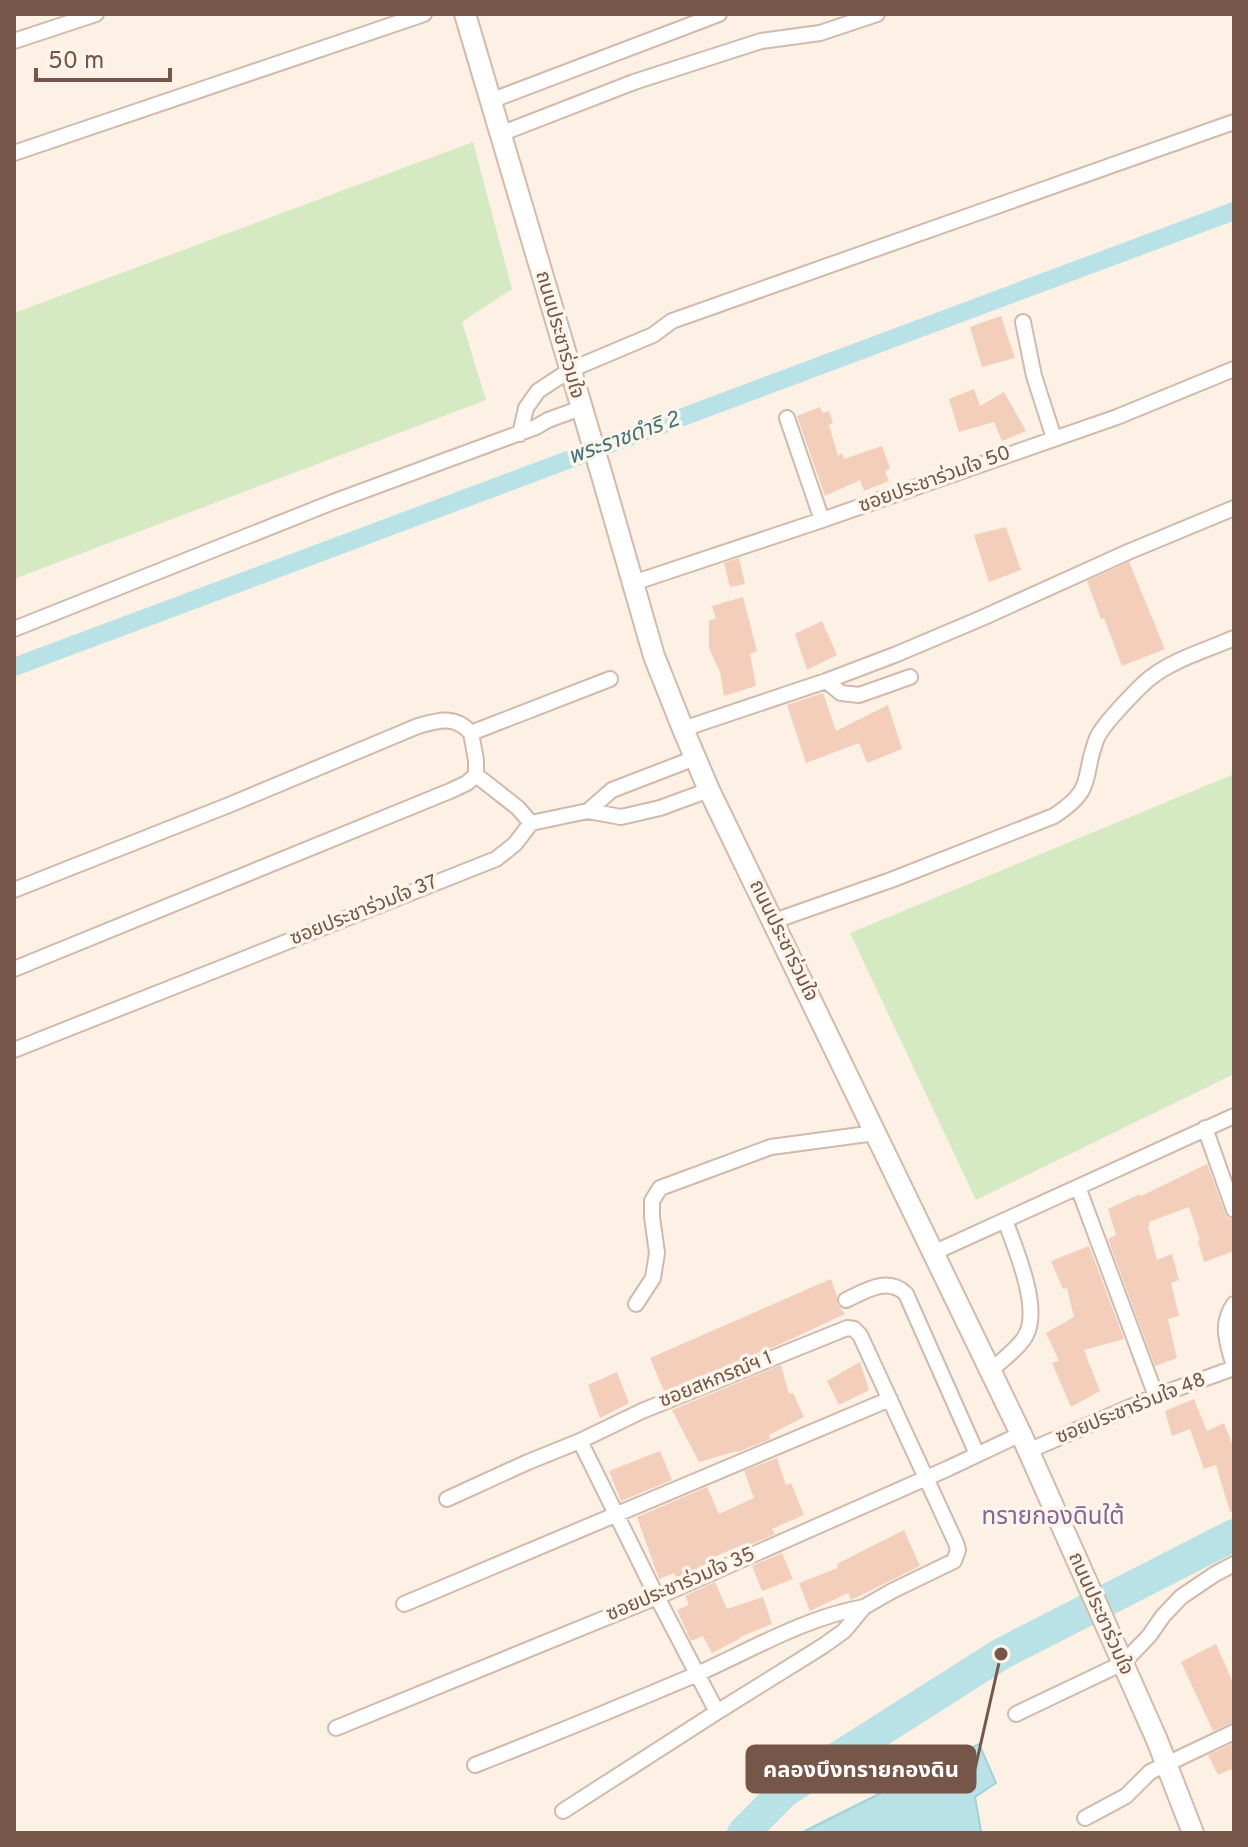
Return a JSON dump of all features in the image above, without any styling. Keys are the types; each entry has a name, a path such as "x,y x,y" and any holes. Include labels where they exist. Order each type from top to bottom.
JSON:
{"main road":[{"name":"ถนนประชาร่วมใจ","path":"465,14 654,656 683,729 709,790 1024,1442 1123,1663 1193,1833"}],"street":[{"path":"14,41 96,14"},
{"path":"14,153 424,14"},
{"path":"490,101 719,14"},
{"path":"500,134 634,82 761,41 820,33 877,14"},
{"path":"520,434 526,408 538,391 570,370 653,335 672,321 1234,122"},
{"path":"1023,322 1034,376 1054,438"},
{"name":"ซอยประชาร่วมใจ 50","path":"633,583 1117,417 1234,369"},
{"path":"14,629 333,502 520,434 548,420 584,415"},
{"path":"787,418 822,520"},
{"path":"683,729 826,681 982,618 1234,508"},
{"path":"774,921 891,880 1054,816 1080,796 1098,738 1108,721 1130,697 1150,678 1171,665 1234,638"},
{"path":"826,681 841,693 859,695 910,677"},
{"path":"471,733 610,679"},
{"path":"14,890 418,726 442,719 455,720 471,733 476,775 467,783 14,969"},
{"path":"588,811 612,790 695,758"},
{"path":"476,775 518,808 531,823 588,811 621,817 660,808 709,790"},
{"name":"ซอยประชาร่วมใจ 37","path":"14,1050 496,859 515,844 531,823"},
{"path":"933,1253 1234,1116"},
{"path":"1205,1128 1234,1210"},
{"path":"636,1304 653,1278 657,1253 652,1201 660,1188 771,1147 875,1133"},
{"path":"1078,1187 1156,1396"},
{"path":"990,1371 1025,1337 1029,1326 1027,1287 1005,1220"},
{"path":"846,1300 875,1287 889,1285 899,1287 906,1294 977,1454"},
{"path":"1234,1304 1225,1320 1234,1367"},
{"name":"ซอยสหกรณ์ฯ 1","path":"447,1499 642,1411 843,1329 854,1329 860,1335 890,1399"},
{"name":"ซอยประชาร่วมใจ 48","path":"1024,1442 1234,1367"},
{"path":"404,1604 890,1399 956,1543 958,1550 954,1561 864,1607 830,1614 804,1624 595,1718 475,1765"},
{"path":"580,1441 717,1712"},
{"name":"ซอยประชาร่วมใจ 35","path":"336,1728 657,1597 977,1454 1024,1442"},
{"path":"1016,1714 1123,1663 1181,1597 1234,1564"},
{"path":"563,1811 823,1646 844,1631 864,1607"},
{"path":"1085,1818 1126,1796 1150,1772 1165,1763 1234,1732"}],"green space":[{"path":"473,142 512,289 462,322 486,400 14,579 14,313"},
{"path":"1234,774 1234,1074 976,1200 850,933"}],"water":[{"path":"979,1744 996,1783 975,1797 981,1831 803,1832"}],"building":[{"path":"1001,316 1015,358 982,367 970,327"},
{"path":"974,389 980,406 1004,392 1026,431 1002,441 994,422 959,432 949,399"},
{"path":"820,407 823,413 829,411 833,423 829,425 838,456 842,453 844,459 882,446 890,468 885,472 889,481 864,491 860,480 825,496 797,416"},
{"path":"1006,527 1021,570 989,582 974,535"},
{"path":"739,558 745,584 730,587 724,563"},
{"path":"1129,562 1165,649 1122,666 1087,581"},
{"path":"743,597 757,651 750,654 756,686 724,696 720,672 709,648 709,620 716,619 712,606"},
{"path":"822,621 837,655 807,670 795,634"},
{"path":"823,693 836,731 888,705 902,749 867,763 859,743 806,763 787,705"},
{"path":"1207,1164 1225,1213 1234,1220 1234,1251 1204,1262 1189,1207 1149,1222 1157,1260 1172,1254 1179,1280 1171,1283 1179,1316 1168,1319 1177,1358 1155,1366 1108,1239 1116,1235 1108,1209"},
{"path":"1089,1246 1124,1339 1084,1350 1100,1391 1071,1407 1052,1363 1059,1361 1046,1333 1074,1317 1067,1288 1063,1289 1051,1261"},
{"path":"831,1279 837,1304 845,1314 776,1346 664,1391 650,1358"},
{"path":"860,1362 869,1390 839,1405 827,1381"},
{"path":"781,1365 789,1394 793,1393 804,1417 769,1435 770,1439 738,1452 699,1462 672,1410"},
{"path":"617,1372 629,1403 600,1418 588,1385"},
{"path":"1194,1399 1207,1431 1224,1423 1234,1449 1234,1511 1230,1512 1216,1465 1204,1469 1190,1429 1172,1436 1165,1411"},
{"path":"660,1451 672,1480 621,1501 609,1471"},
{"path":"777,1458 786,1485 791,1483 804,1515 772,1529 775,1534 705,1561 707,1564 676,1578 674,1573 659,1579 637,1517 707,1487 719,1514 754,1498 744,1471"},
{"path":"904,1530 920,1566 851,1600 848,1593 810,1611 799,1583 838,1568 837,1564"},
{"path":"782,1553 793,1579 762,1591 752,1566"},
{"path":"715,1582 727,1609 763,1597 772,1624 712,1653 703,1636 691,1641 677,1610 689,1605 685,1596"},
{"path":"1216,1644 1234,1685 1234,1722 1213,1731 1181,1662"},
{"path":"1234,1743 1234,1775 1231,1769 1218,1775 1208,1755"}],"waterway":[{"name":"พระราชดำริ 2","path":"14,667 1234,211"},
{"path":"743,1833 785,1791 1001,1654 1234,1535"}],"place":[{"name":"คลองบึงทรายกองดิน","path":"1001,1654"}],"district":[{"name":"ทรายกองดินใต้","path":"1053,1518"}]}
